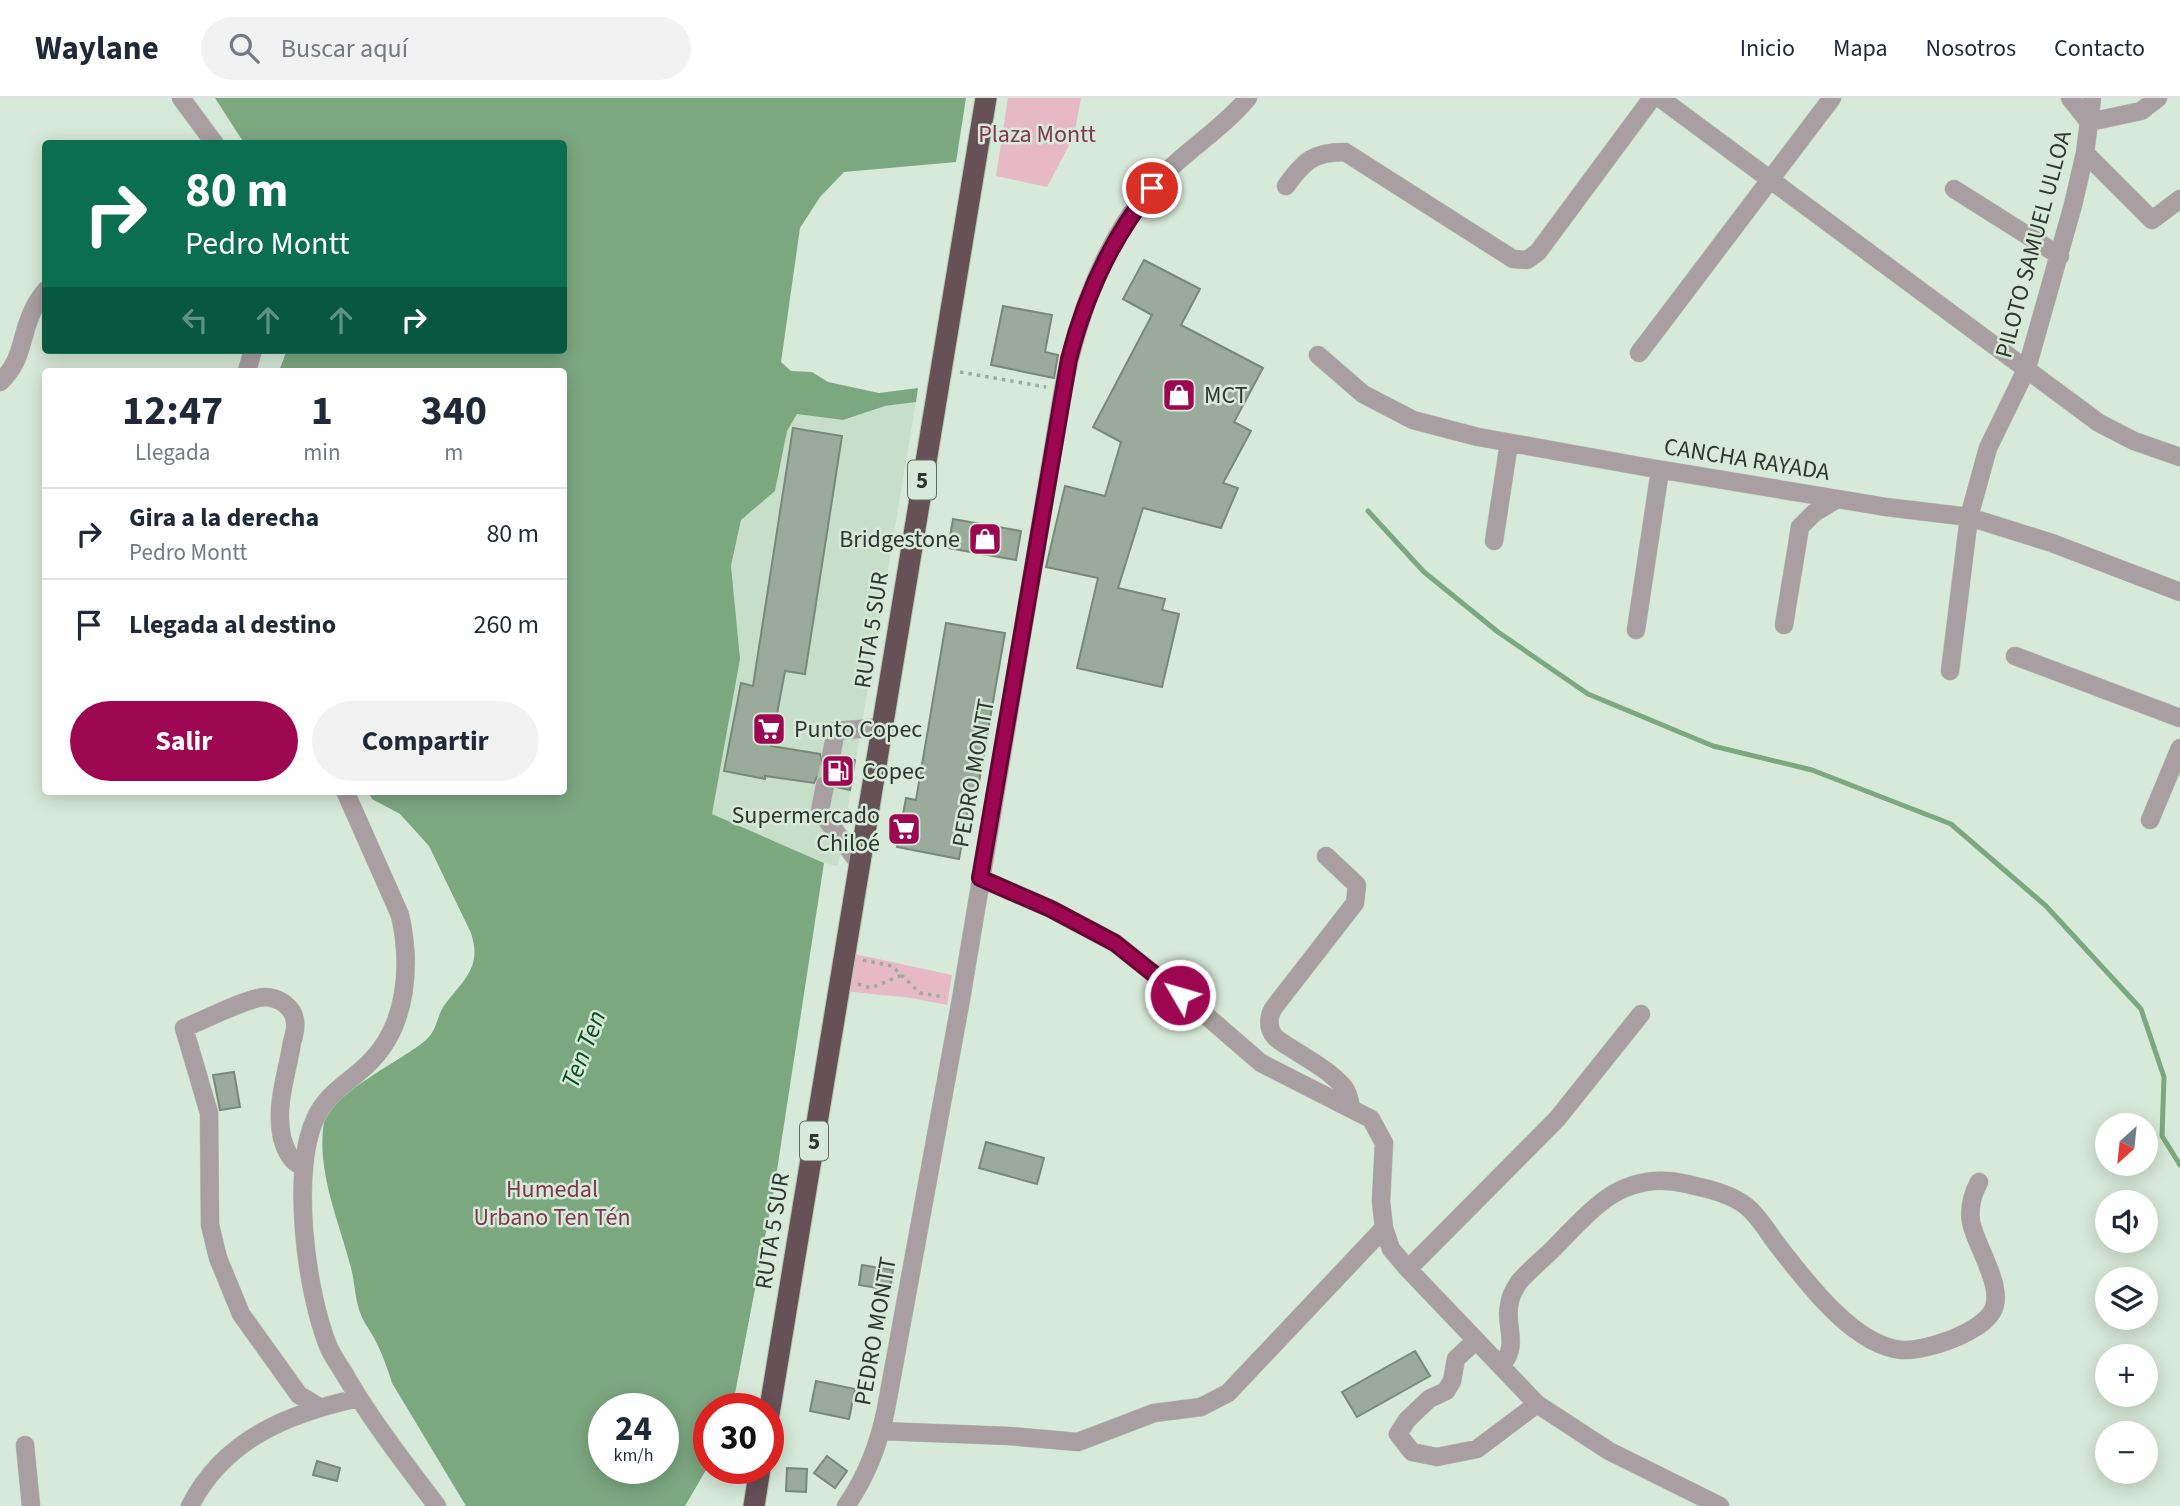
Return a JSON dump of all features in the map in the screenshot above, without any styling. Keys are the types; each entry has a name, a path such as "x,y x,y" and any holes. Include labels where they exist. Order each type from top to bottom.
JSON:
{"highway":[{"name":"RUTA 5 SUR","path":"772,1393 986,98"},
{"path":"754,1506 757,1484"}],"street":[{"path":"181,98 212,140"},
{"name":"PEDRO MONTT","path":"846,1506 866,1474 881,1431 961,999 1069,359 1087,299 1127,222 1161,177 1222,126 1248,98"},
{"path":"1286,186 1301,166 1315,157 1328,152 1345,152 1513,259 1527,260 1538,252 1652,98"},
{"path":"1660,98 2099,423 2134,441 2180,457"},
{"path":"1639,353 1832,98"},
{"path":"2070,98 2089,122 2141,111 2158,98"},
{"name":"PILOTO SAMUEL ULLOA","path":"1951,671 1969,517 1988,447 2027,369 2060,256 2085,153 2092,98"},
{"path":"2085,153 2152,220 2180,199"},
{"path":"1954,189 2060,256"},
{"path":"0,382 11,372 23,346 32,311 42,296"},
{"name":"CANCHA RAYADA","path":"1318,355 1363,394 1413,420 1478,438 1886,507 1969,517 2052,543 2180,592"},
{"path":"1494,541 1508,443"},
{"path":"1636,630 1660,470"},
{"path":"1784,625 1800,527 1814,513 1837,499"},
{"path":"2014,656 2180,719"},
{"path":"831,756 836,731 882,727"},
{"path":"2150,820 2180,748"},
{"path":"825,785 820,811 859,863"},
{"path":"347,795 400,915 406,974 398,1010 387,1036 372,1060 340,1087 318,1113 308,1139 303,1167 304,1234 317,1308 329,1348 359,1398 437,1506"},
{"path":"1326,856 1357,885 1355,903 1275,1006 1269,1022 1277,1039 1329,1072 1342,1084 1350,1107"},
{"path":"980,878 1051,909 1115,943 1261,1063 1371,1119 1384,1143 1381,1201 1384,1228 1391,1249 1408,1269 1537,1404 1609,1451 1720,1506"},
{"path":"303,1167 287,1153 279,1116 281,1091 296,1023 290,1010 279,1000 258,998 184,1028 209,1113 210,1225 218,1258 242,1314 299,1395 319,1407"},
{"path":"1408,1269 1557,1119 1641,1014"},
{"path":"1501,1366 1511,1352 1508,1312 1511,1296 1520,1282 1607,1198 1629,1186 1648,1180 1675,1181 1703,1188 1748,1206 1803,1278 1842,1320 1874,1340 1901,1350 1928,1347 1942,1342 1983,1322 1997,1301 1992,1277 1971,1221 1971,1199 1979,1182"},
{"path":"881,1431 1009,1436 1078,1442 1154,1413 1201,1407 1228,1393 1384,1228"},
{"path":"1476,1340 1456,1359 1452,1381 1446,1391 1429,1399 1407,1420 1398,1434 1412,1452 1437,1457 1477,1449 1537,1404"},
{"path":"190,1506 201,1484 231,1452 272,1425 319,1407 359,1398"},
{"path":"25,1445 31,1506"}],"path":[{"path":"941,369 1063,390"},
{"path":"844,956 892,966 920,993 961,999"},
{"path":"840,979 871,988 902,975"}],"shaded area":[{"path":"916,402 838,866 824,863 712,815 731,567 741,520 775,491 787,430 798,414 843,420 885,406"}],"green space":[{"name":"Plaza Montt","path":"1008,98 1081,98 1074,136 1047,187 996,176"},
{"path":"850,953 952,975 947,1005 912,998 843,991"}],"water":[{"name":"Humedal Urbano Ten Tén","path":"215,98 966,98 956,162 844,172 820,197 800,228 781,362 791,371 812,372 828,382 879,393 918,388 916,402 885,406 843,420 797,414 787,431 775,491 741,520 731,566 740,659 712,814 824,863 774,1190 735,1393 693,1393 693,1484 698,1484 685,1506 466,1506 392,1383 379,1349 361,1315 323,1159 324,1122 329,1112 368,1078 426,1040 443,1008 465,979 473,963 474,944 471,933 429,846 400,814 372,799 370,795 567,795 567,368 280,368 285,354 567,354 567,140 242,140"}],"building":[{"name":"MCT","path":"1144,260 1200,289 1181,325 1263,368 1234,422 1251,431 1223,483 1238,488 1221,528 1143,508 1118,588 1165,599 1162,610 1179,614 1162,687 1077,668 1098,578 1046,567 1065,486 1105,496 1121,442 1093,427 1152,315 1123,299"},
{"path":"1003,306 1052,315 1045,352 1058,355 1054,378 991,365"},
{"path":"793,428 842,436 805,674 785,671 771,746 820,754 823,764 829,767 839,764 842,758 855,760 850,790 836,787 833,777 826,774 817,777 814,783 765,776 765,779 724,771 741,683 753,686"},
{"name":"Bridgestone","path":"953,519 1021,531 1016,560 948,548"},
{"path":"946,623 1005,633 977,794 971,792 959,859 897,847 906,798 916,800"},
{"path":"234,1072 240,1107 220,1110 213,1075"},
{"path":"986,1142 1044,1158 1037,1184 979,1168"},
{"path":"862,1265 893,1270 890,1290 859,1285"},
{"path":"1415,1351 1430,1376 1357,1417 1342,1392"},
{"path":"816,1381 855,1389 849,1419 810,1411"},
{"path":"827,1456 847,1471 835,1488 814,1473"},
{"path":"317,1461 340,1468 337,1481 313,1475"},
{"path":"787,1468 807,1469 806,1492 786,1491"}],"waterway":[{"path":"1368,511 1424,572 1498,632 1588,694 1713,746 1812,770 1951,824 2046,906 2141,1009 2164,1077 2162,1136 2180,1165"}],"tunnel":[{"path":"825,785 831,756"}],"place":[{"name":"MCT","path":"1179,395"},
{"name":"Bridgestone","path":"985,539"},
{"name":"Punto Copec","path":"769,729"},
{"name":"Copec","path":"838,771"},
{"name":"Supermercado Chiloé","path":"904,829"}],"route":[{"path":"1152,188 1127,222 1099,271 1087,299 1069,359 980,878 1051,909 1115,943 1180,995"}],"water label":[{"name":"Ten Ten","path":"583,1049"}]}
